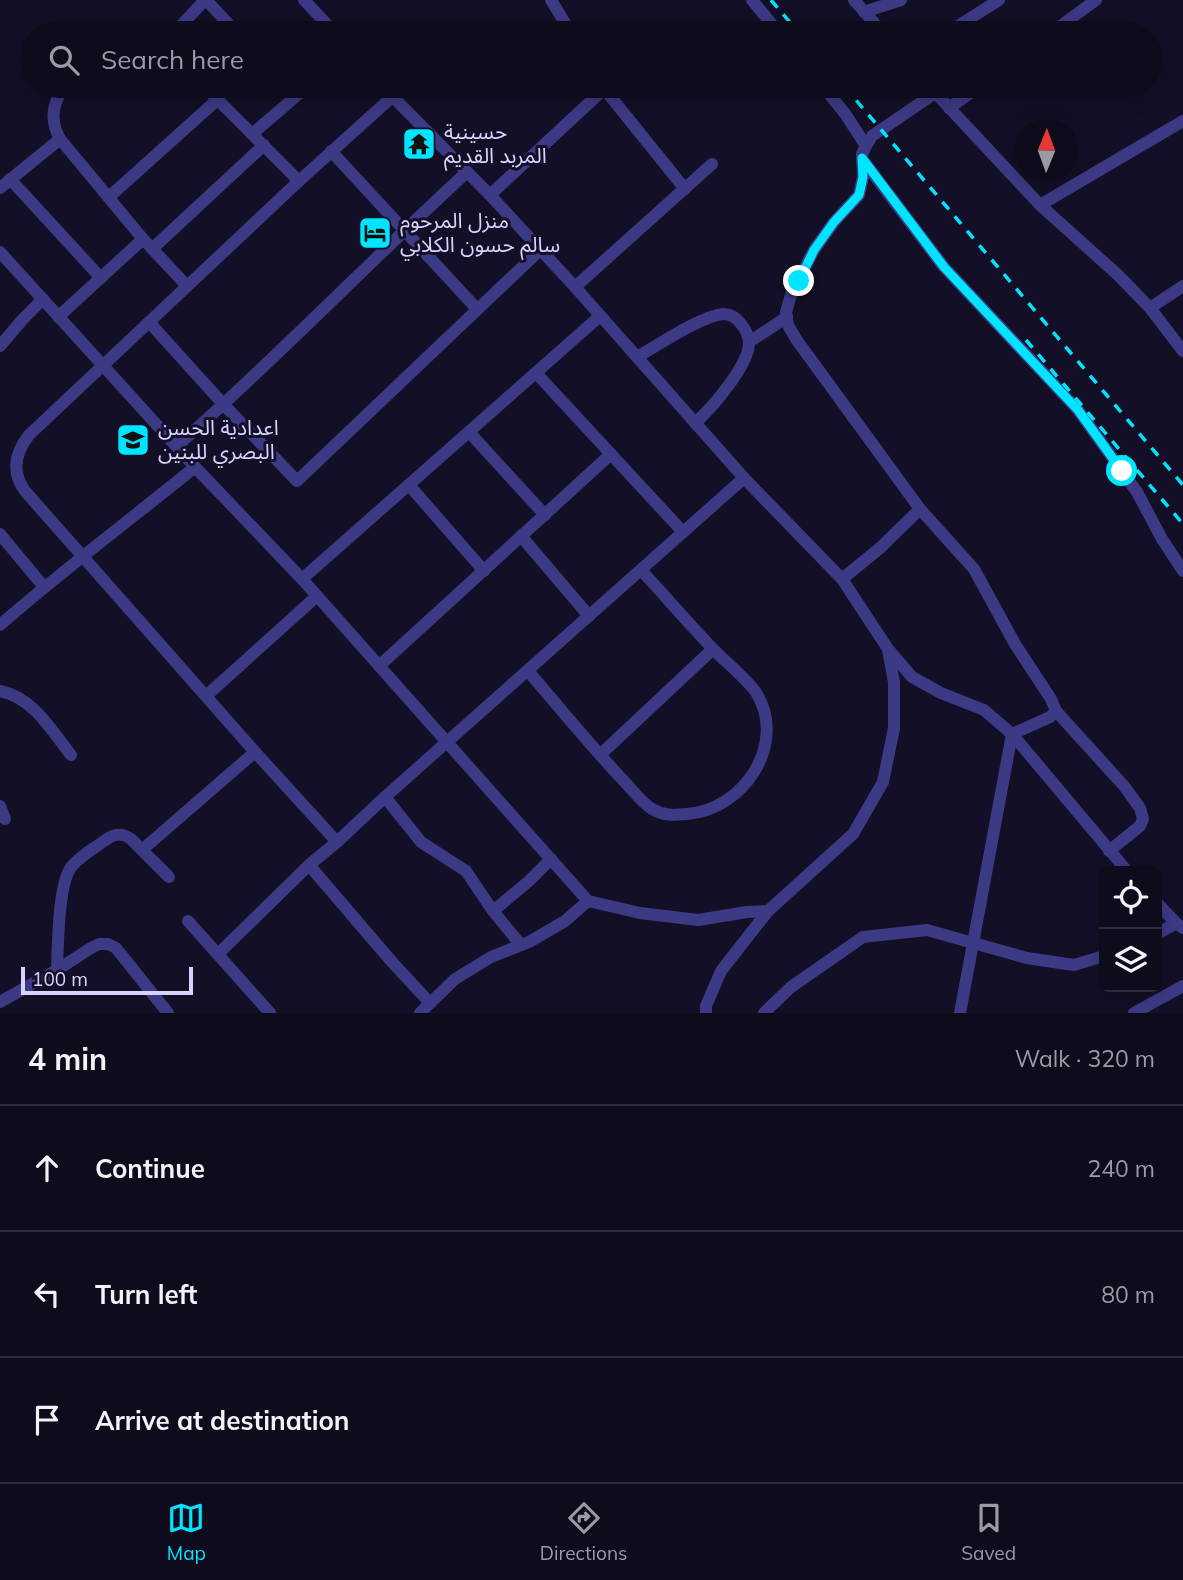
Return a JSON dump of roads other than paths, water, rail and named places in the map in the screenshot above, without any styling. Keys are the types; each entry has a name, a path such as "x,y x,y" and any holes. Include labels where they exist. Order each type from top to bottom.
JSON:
{"street":[{"path":"185,21 205,0 225,21"},
{"path":"551,0 564,21"},
{"path":"752,0 769,21"},
{"path":"854,0 872,21"},
{"path":"864,12 901,0"},
{"path":"966,21 999,0"},
{"path":"1067,21 1096,0"},
{"path":"310,2 325,21"},
{"path":"58,98 54,106 55,130 60,139 108,198 187,286"},
{"path":"252,134 294,98"},
{"path":"337,842 25,491 18,478 16,462 20,447 29,435 391,98"},
{"path":"393,98 490,195 744,478 842,579 888,649 912,677 941,693 984,710 1012,734 1122,866"},
{"path":"490,195 592,98"},
{"path":"611,98 685,189"},
{"path":"833,98 846,115 864,152 944,267 1078,410 1137,492 1183,571"},
{"path":"921,98 872,136 864,152 859,195 834,222 814,250 791,295 786,312 788,325 920,509 974,569 1056,711 1124,786 1140,808 1143,819 1140,826 1109,851"},
{"path":"940,98 1040,205 1118,275 1150,308 1183,351"},
{"path":"949,108 963,98"},
{"path":"108,198 217,100 299,181"},
{"path":"1040,205 1183,121"},
{"path":"60,139 5,183 101,278"},
{"path":"58,317 101,278 148,244 264,145"},
{"path":"331,152 477,309"},
{"path":"575,287 712,164"},
{"path":"177,446 224,405 467,172"},
{"path":"149,322 297,481 540,250"},
{"path":"0,253 195,467 302,579 588,901 640,913 698,920 768,911"},
{"path":"1150,308 1183,286"},
{"path":"0,346 5,329 43,299"},
{"path":"637,357 673,335 719,314 729,314 740,321 749,342 747,353 732,380 710,409 695,423"},
{"path":"302,579 600,316"},
{"path":"749,342 787,317"},
{"path":"536,373 683,532"},
{"path":"469,432 545,514"},
{"path":"379,666 611,454"},
{"path":"0,625 195,467"},
{"path":"218,954 309,865 744,478"},
{"path":"409,485 484,570"},
{"path":"842,579 880,548 920,509"},
{"path":"0,534 44,587"},
{"path":"521,536 589,616"},
{"path":"528,671 650,808 668,816 695,814 720,804 740,791 761,761 768,736 765,713 756,692 640,570"},
{"path":"206,696 317,596"},
{"path":"600,755 713,649"},
{"path":"706,1013 706,1006 721,971 768,911 853,834 883,782 894,728 894,682 888,649"},
{"path":"0,691 15,695 30,705 71,755"},
{"path":"1012,734 1050,717 1056,711"},
{"path":"960,1013 1012,734"},
{"path":"142,850 255,752"},
{"path":"385,797 421,842 466,871 493,911 521,945"},
{"path":"0,806 5,819"},
{"path":"57,970 63,887 67,872 73,865 113,835 126,835 169,877"},
{"path":"493,911 551,859"},
{"path":"309,865 430,1003"},
{"path":"421,1013 455,979 491,957 521,945 565,921 588,901"},
{"path":"1162,908 1179,926 1162,932"},
{"path":"188,921 271,1013"},
{"path":"764,1013 790,987 863,937 927,930 1027,958 1073,965 1099,957"},
{"path":"0,1002 91,948 108,944 122,954 168,1013"},
{"path":"1134,1013 1183,986"}],"railway":[{"path":"771,0 789,21"},
{"path":"854,98 1183,485"},
{"path":"1026,340 1183,524"}],"place":[{"name":"حسينية المربد القديم","path":"419,144"},
{"name":"منزل المرحوم سالم حسون الكلابي","path":"375,233"},
{"name":"اعدادية الحسن البصري للبنين","path":"133,440"}]}
